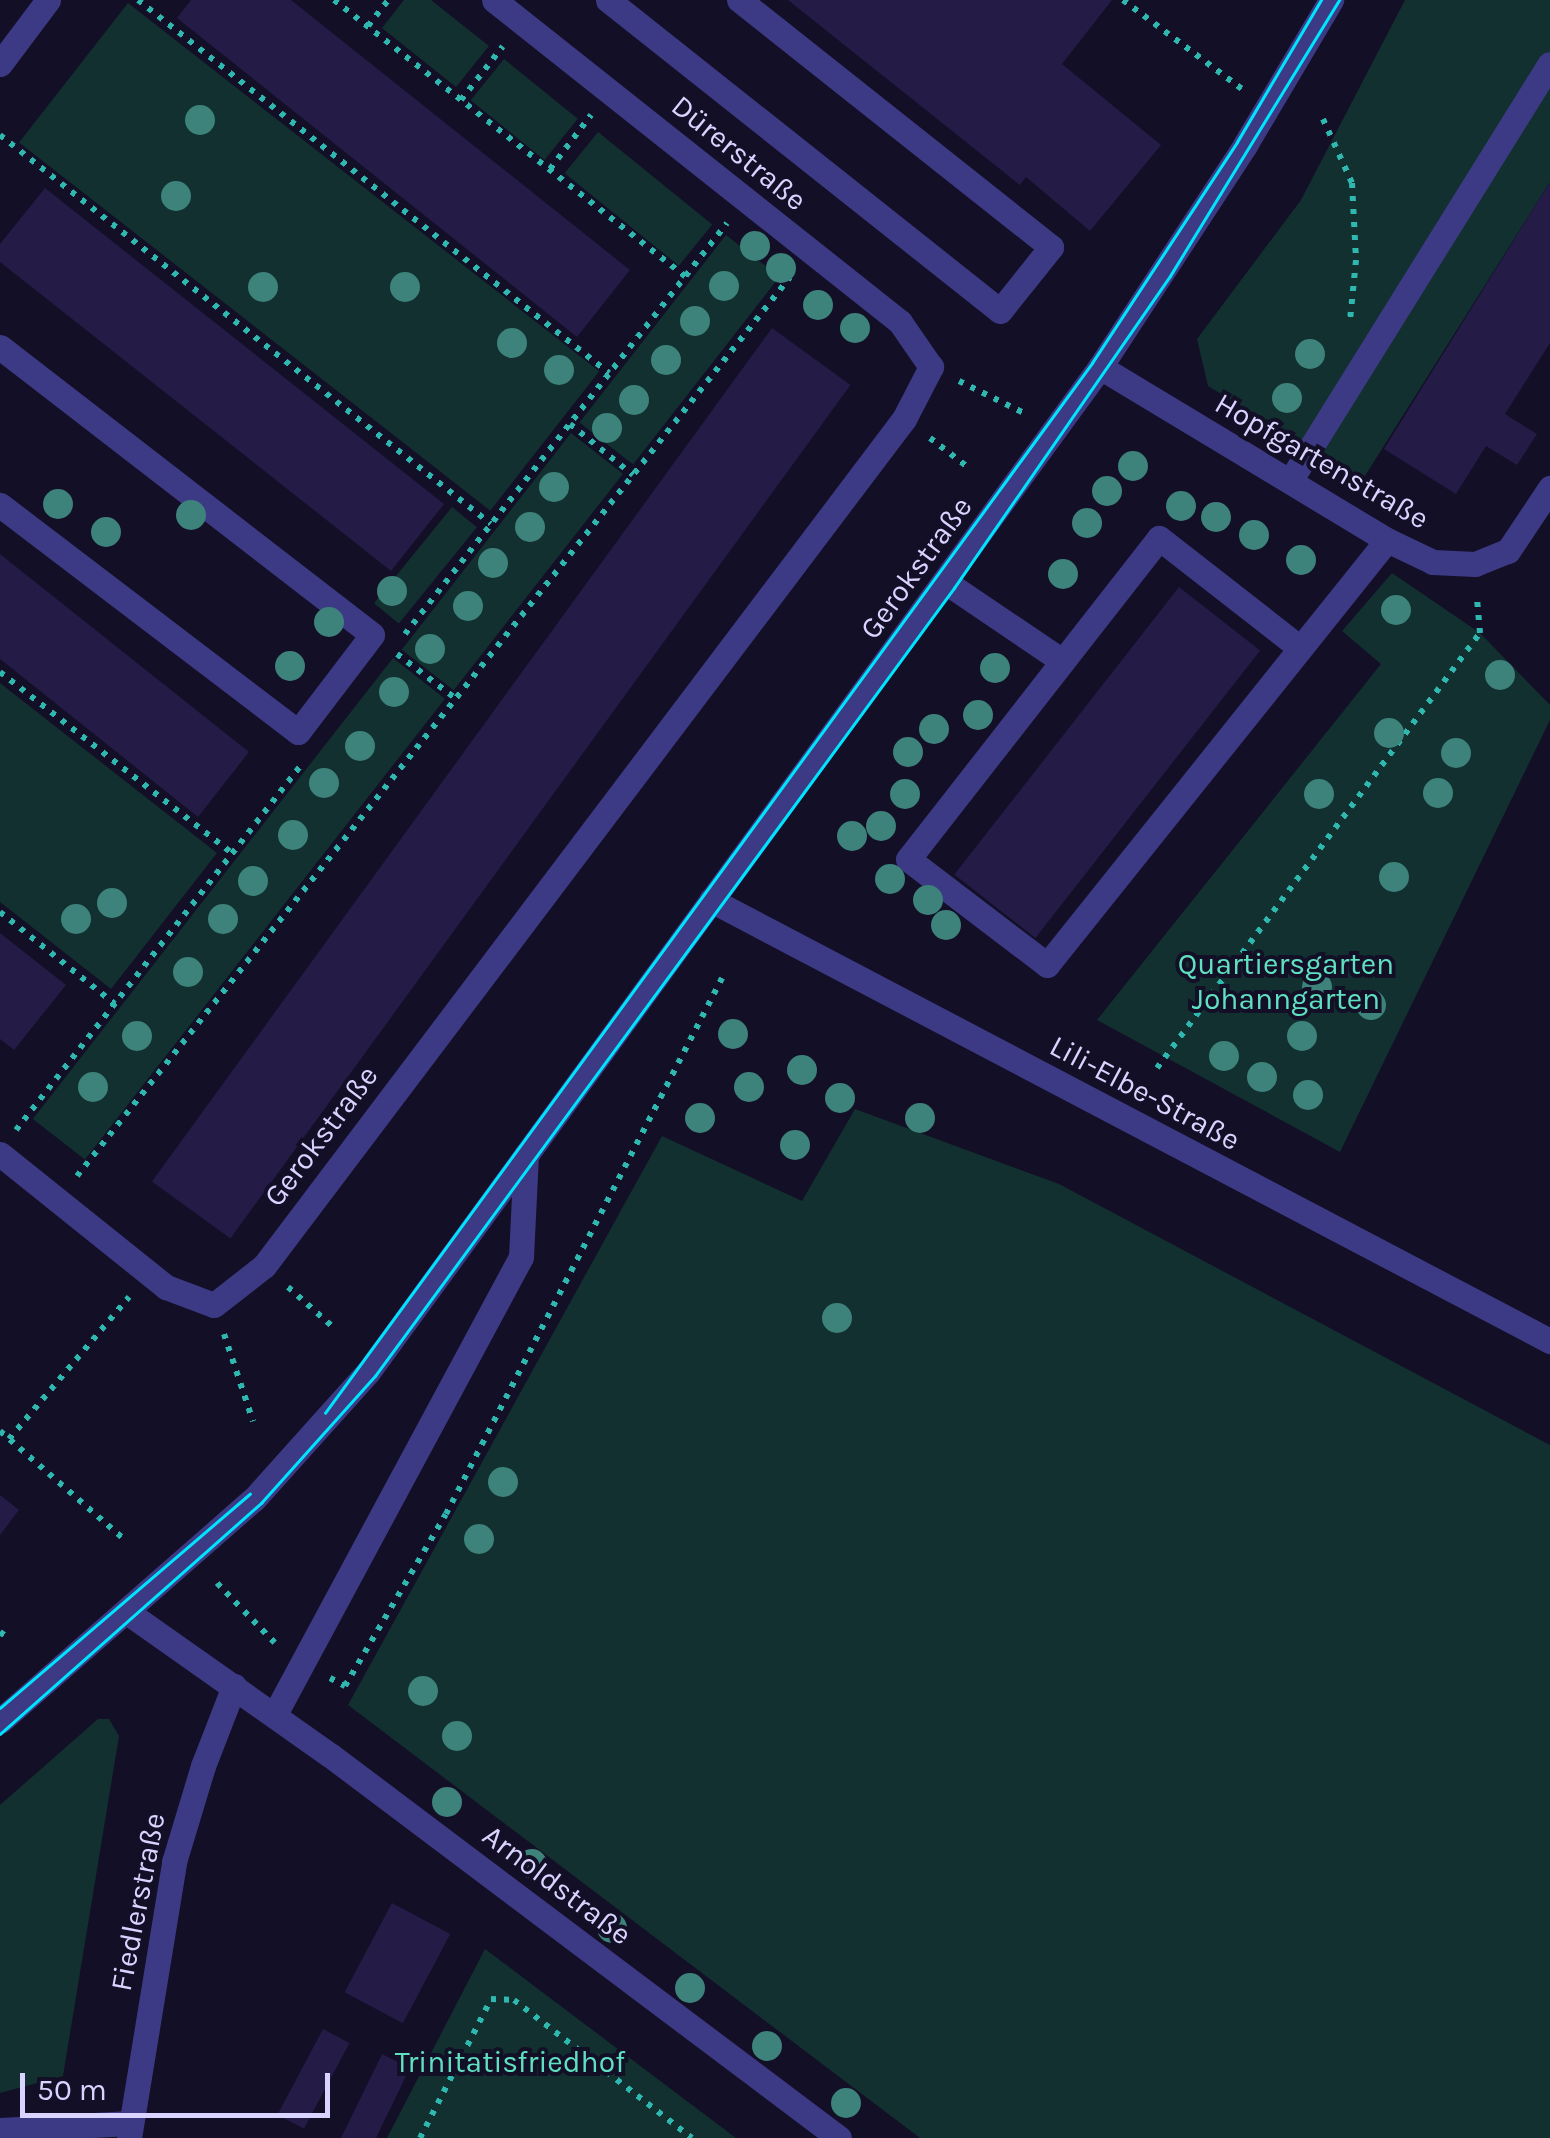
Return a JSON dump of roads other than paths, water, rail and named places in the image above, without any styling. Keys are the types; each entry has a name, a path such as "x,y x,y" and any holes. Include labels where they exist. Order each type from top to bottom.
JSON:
{"street":[{"path":"0,64 48,0"},
{"name":"Dürerstraße","path":"494,0 900,322 931,368"},
{"path":"608,0 1000,312 1051,247 739,0"},
{"name":"Gerokstraße","path":"0,1722 254,1499 325,1424 947,583 1100,367 1245,145 1331,0"},
{"path":"1290,481 1550,64"},
{"path":"0,347 372,635 298,732 0,506"},
{"name":"Hopfgartenstraße","path":"1100,367 1387,540 1433,562 1475,564 1508,550 1550,488"},
{"name":"Gerokstraße","path":"0,1154 166,1286 214,1305 264,1266 904,419 931,368"},
{"path":"1300,648 1159,538 908,859 1047,965 1387,540"},
{"path":"947,583 1062,661"},
{"name":"Lili-Elbe-Straße","path":"711,900 1550,1342"},
{"path":"274,1714 521,1257 526,1155"},
{"path":"128,1612 234,1686"},
{"name":"Arnoldstraße","path":"234,1686 839,2138"},
{"name":"Fiedlerstraße","path":"130,2130 174,1862 203,1766 234,1686"},
{"path":"0,2130 130,2130"}],"tram line":[{"path":"325,1413 1092,363 1237,142 1321,0"},
{"path":"0,1734 261,1503 375,1376 954,588 1170,276 1339,0"},
{"path":"0,1708 250,1494"}],"park label":[{"name":"Quartiersgarten Johanngarten","path":"1286,981"},
{"name":"Trinitatisfriedhof","path":"510,2062"}]}
